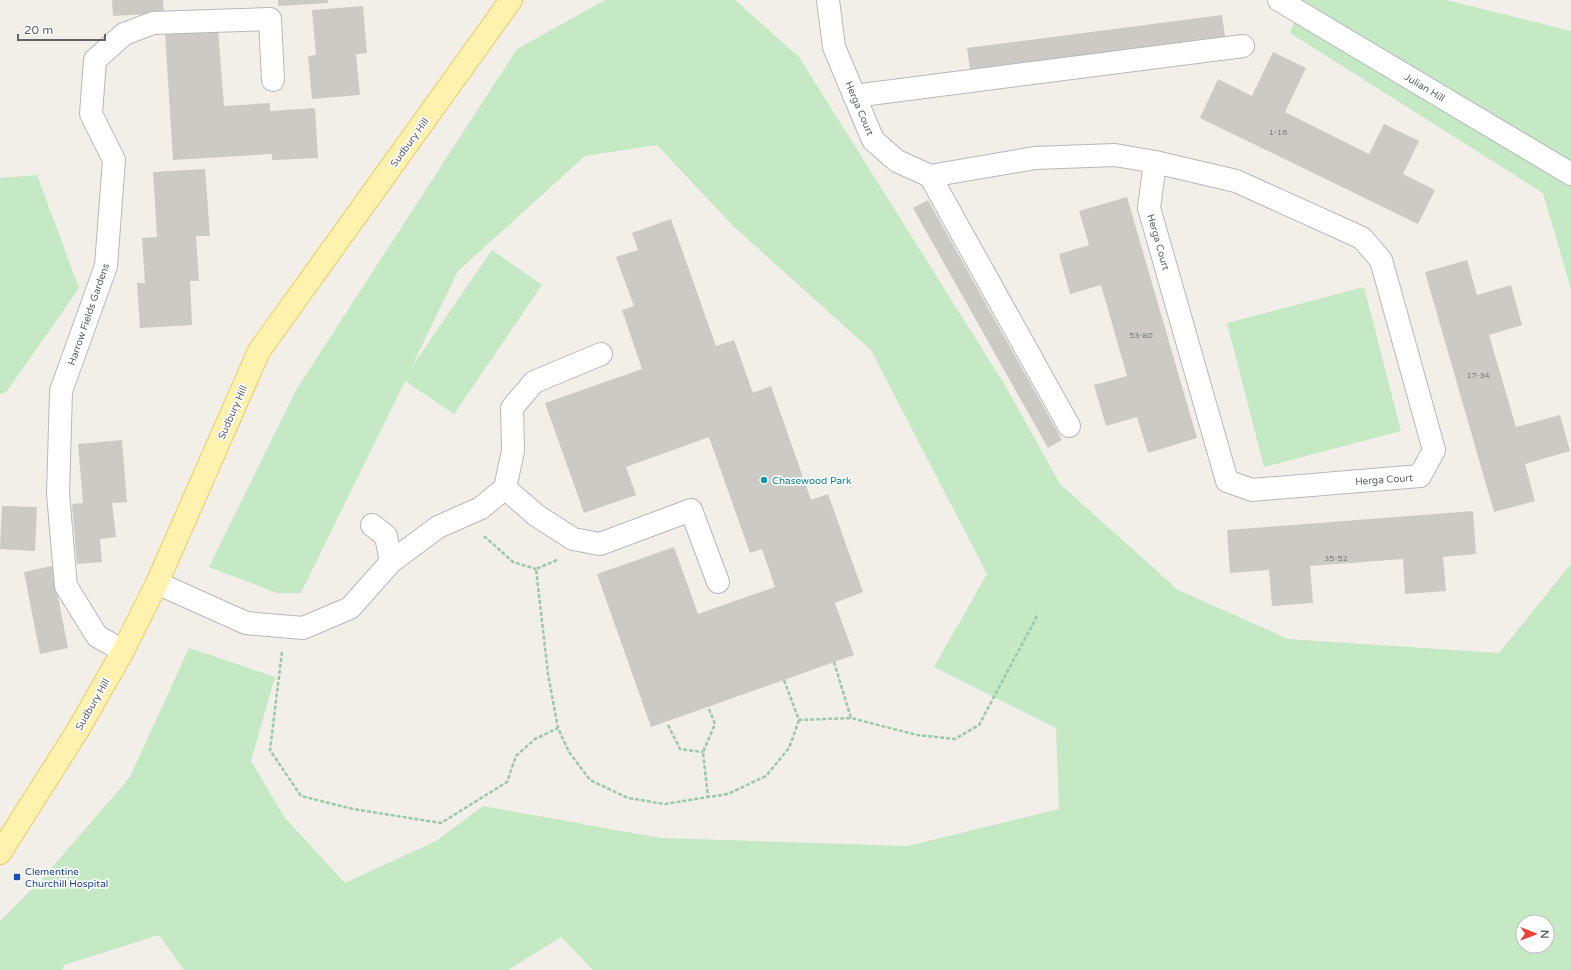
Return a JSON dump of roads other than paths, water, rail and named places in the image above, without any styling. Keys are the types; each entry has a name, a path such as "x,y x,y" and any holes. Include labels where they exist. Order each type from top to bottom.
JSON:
{"main road":[{"name":"Sudbury Hill","path":"0,853 78,730 123,651 157,584 259,351 511,0"}],"street":[{"name":"Herga Court","path":"828,0 834,48 873,140 898,161 930,176 1035,158 1114,155 1155,162 1236,181 1362,238 1381,260 1434,450 1420,476 1252,490 1226,481 1149,208 1155,162"},
{"name":"Julian Hill","path":"1279,0 1571,174"},
{"name":"Harrow Fields Gardens","path":"123,651 97,636 66,586 58,494 61,391 106,266 114,160 91,114 94,60 124,34 153,23 270,19 273,80"},
{"path":"854,96 1243,46"},
{"path":"930,176 1069,426"},
{"path":"157,584 246,623 302,628 350,608 392,562 438,527 481,508 505,488 513,451 512,408 534,382 601,354"},
{"path":"505,488 536,515 573,539 600,544 691,510 718,582"},
{"path":"372,525 386,536 392,562"}],"place":[{"name":"Chasewood Park","path":"764,480"},
{"name":"Clementine Churchill Hospital","path":"17,877"}]}
